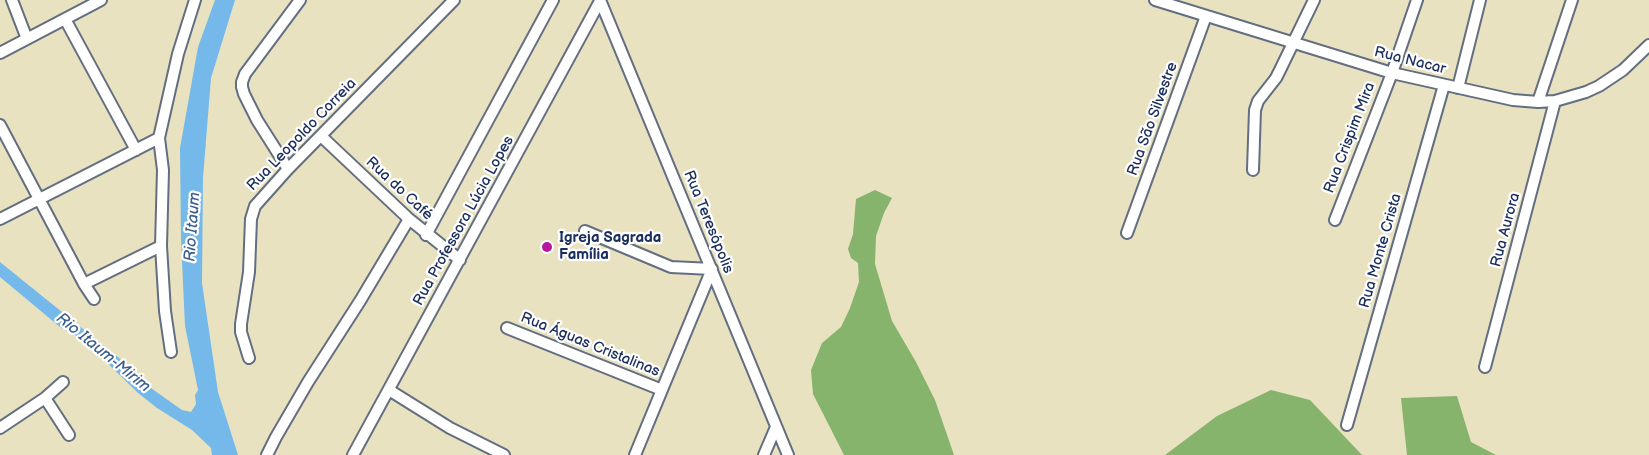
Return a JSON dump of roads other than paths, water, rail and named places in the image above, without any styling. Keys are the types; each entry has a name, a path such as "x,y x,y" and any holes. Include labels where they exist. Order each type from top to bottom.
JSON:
{"street":[{"path":"12,0 27,39"},
{"path":"0,52 101,0"},
{"path":"171,352 165,311 161,246 163,170 159,138 178,54 195,0"},
{"path":"288,169 257,120 244,94 242,82 245,74 300,0"},
{"name":"Rua Leopoldo Correia","path":"249,358 241,332 249,272 251,219 255,206 288,169 454,0"},
{"path":"426,235 553,0"},
{"name":"Rua Professora Lúcia Lopes","path":"353,455 600,0"},
{"name":"Rua Teresópolis","path":"600,0 788,455"},
{"name":"Rua Nacar","path":"1155,0 1392,73 1513,99 1538,102 1574,97 1606,82 1629,65 1649,45"},
{"path":"1253,170 1255,110 1258,101 1281,68 1314,0"},
{"name":"Rua Crispim Mira","path":"1335,220 1392,73 1417,0"},
{"path":"1458,88 1480,0"},
{"path":"1538,102 1572,0"},
{"name":"Rua São Silvestre","path":"1127,233 1206,16"},
{"path":"65,19 136,150"},
{"name":"Rua Monte Crista","path":"1347,424 1444,85"},
{"name":"Rua Aurora","path":"1485,367 1555,101"},
{"path":"0,125 94,299"},
{"name":"Rua do Café","path":"321,136 426,235 460,260"},
{"path":"0,219 159,138"},
{"path":"267,455 302,391 409,219"},
{"path":"585,231 671,267 712,269 635,455"},
{"path":"84,284 161,246"},
{"name":"Rua Águas Cristalinas","path":"507,328 662,390"},
{"path":"0,428 45,398 63,382"},
{"path":"389,390 450,428 504,455"},
{"path":"45,398 69,435"},
{"path":"764,455 776,427"}],"water":[{"path":"215,0 235,0 211,78 203,178 202,283 218,392 238,455 212,455 211,448 192,430 138,393 90,346 60,327 0,277 0,262 119,358 148,386 182,410 191,412 196,404 195,395 198,390 185,326 180,148 198,47"}],"place":[{"name":"Igreja Sagrada Família","path":"547,247"}],"water label":[{"name":"Rio Itaum","path":"193,227"},
{"name":"Rio Itaum-Mirim","path":"103,353"}]}
